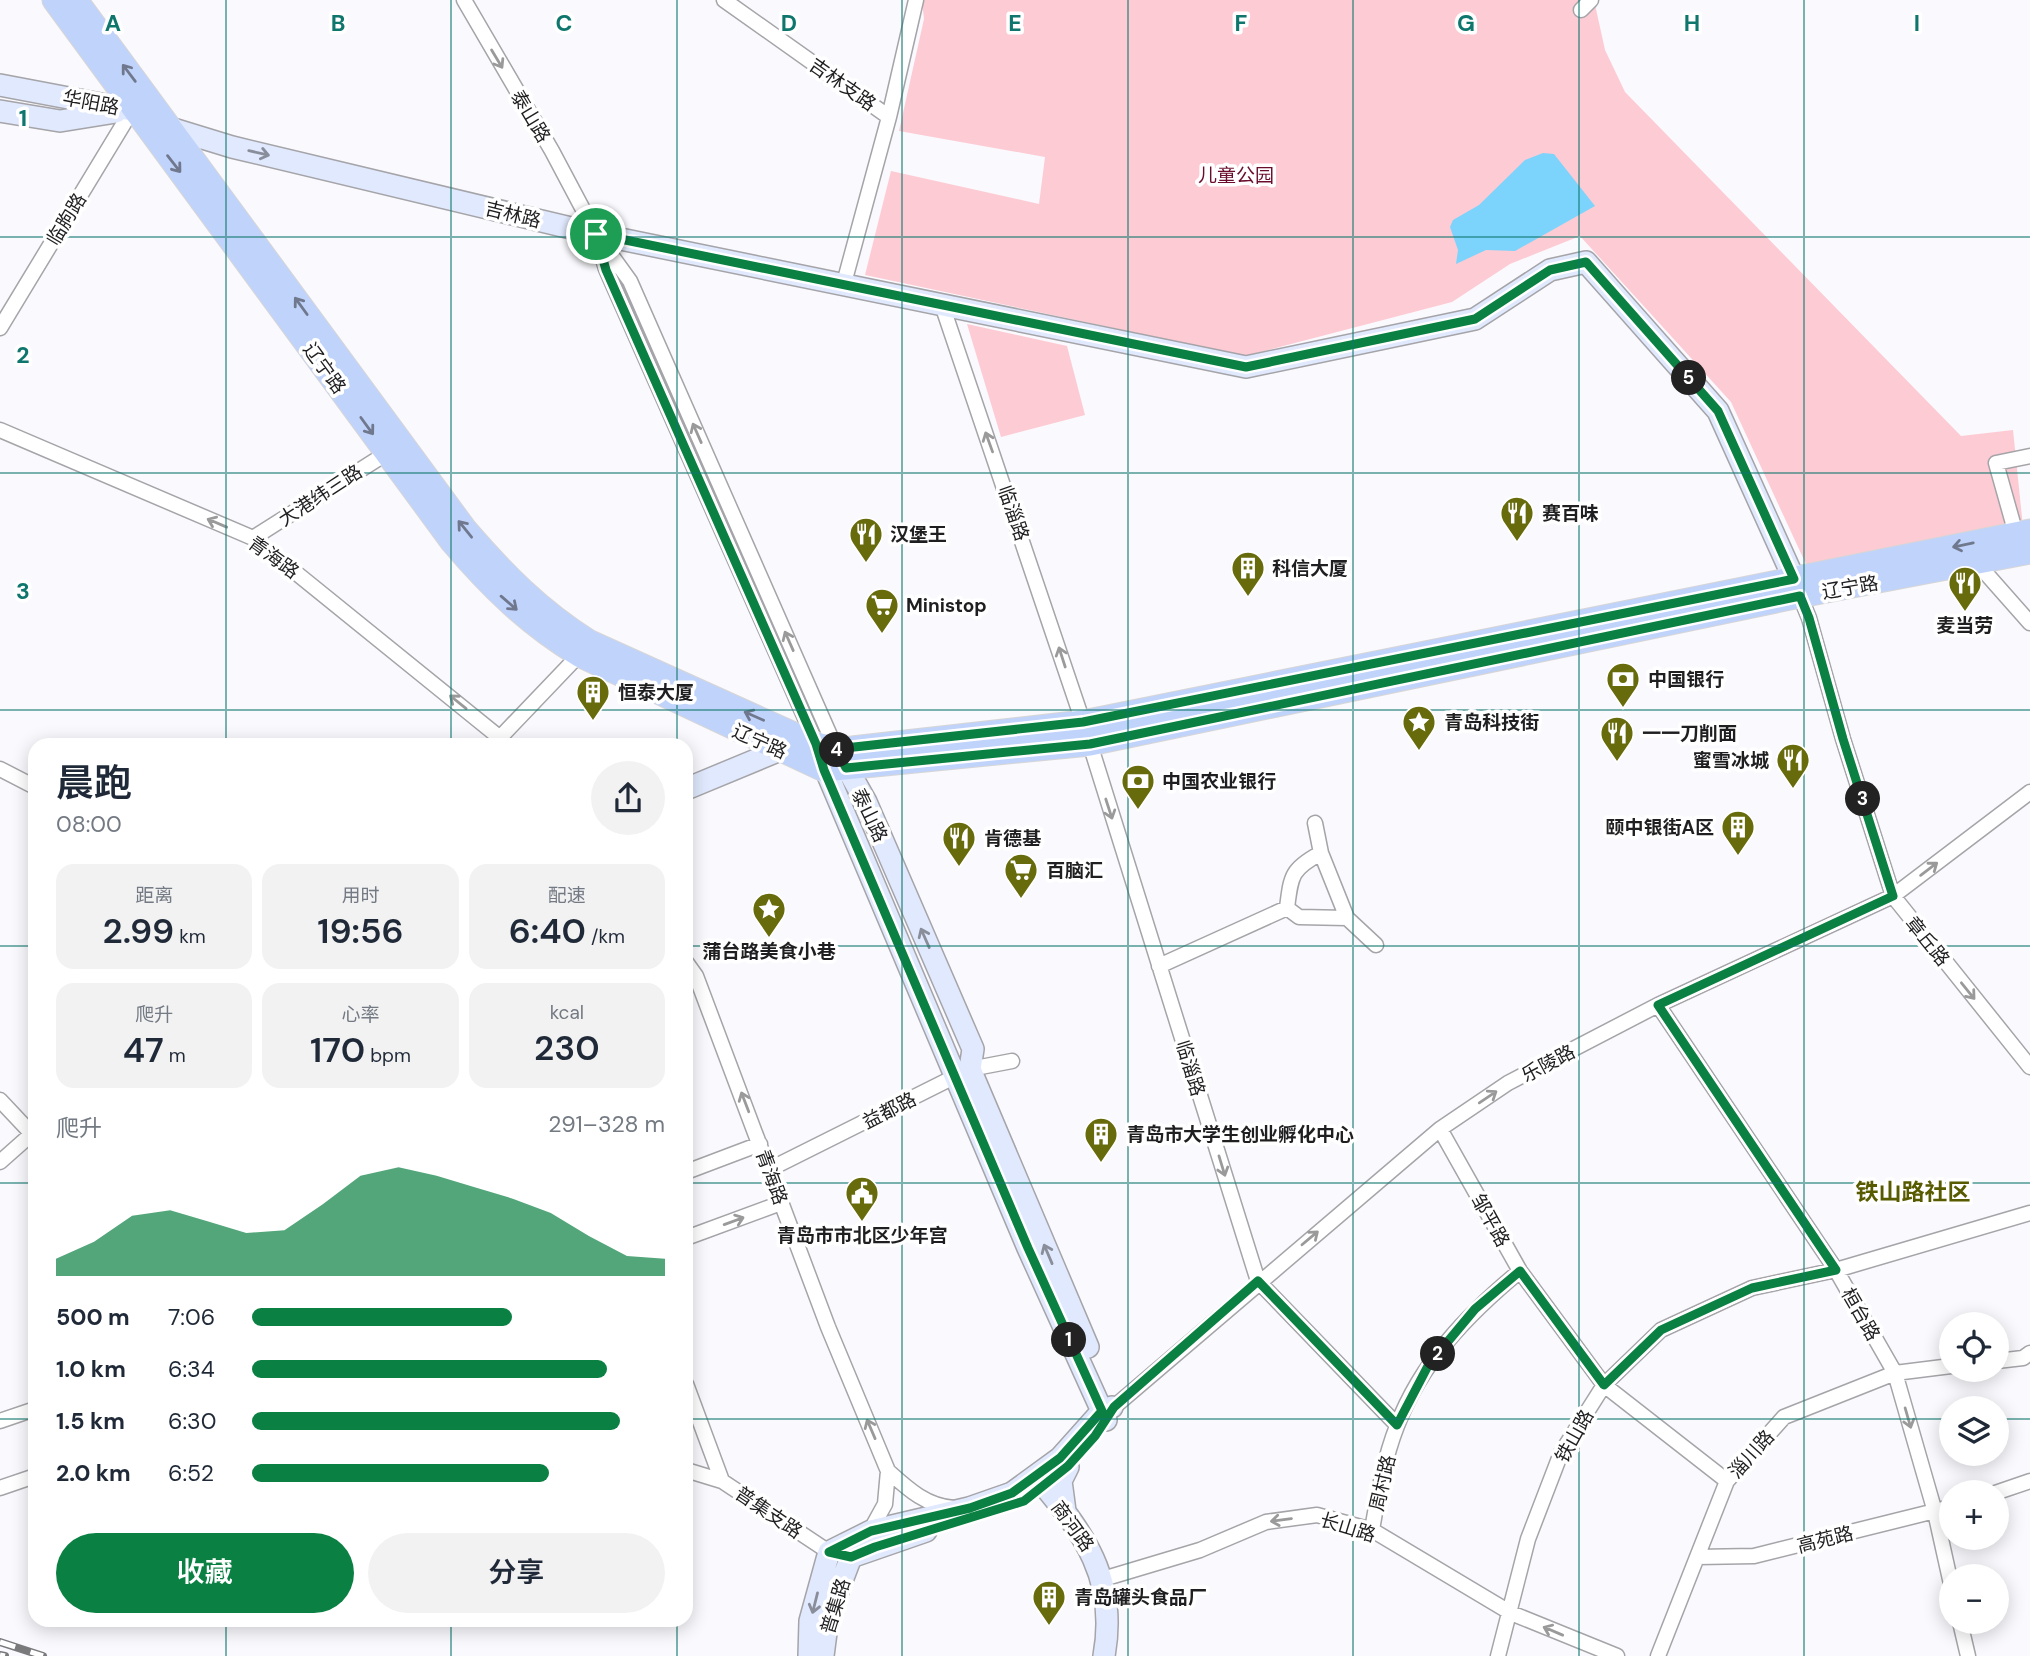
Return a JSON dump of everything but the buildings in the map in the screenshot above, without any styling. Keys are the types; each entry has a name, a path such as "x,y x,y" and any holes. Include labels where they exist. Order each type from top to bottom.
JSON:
{"main road":[{"name":"辽宁路","path":"54,0 132,110 452,542 492,589 541,632 579,655 780,750 831,758 1086,733 1797,588 2023,532"},
{"name":"辽宁路","path":"76,0 465,529 508,578 555,620 590,642 831,758"},
{"name":"辽宁路","path":"1797,588 2030,552"}],"street":[{"name":"泰山路","path":"464,0 552,151 596,234 630,281 1107,1413"},
{"name":"吉林支路","path":"724,0 889,117 844,283"},
{"path":"889,117 916,0"},
{"name":"华阳路","path":"0,85 132,110"},
{"name":"华阳路","path":"0,111 60,121 132,110"},
{"name":"吉林路","path":"132,110 170,128 232,147 596,234 1246,367 1475,319 1550,270 1586,262"},
{"name":"临朐路","path":"0,328 132,110"},
{"name":"泰山路","path":"596,234 606,270 831,758"},
{"name":"章丘路","path":"1586,262 1718,411 1809,618 1843,739 1893,896 2030,1067"},
{"name":"临淄路","path":"942,305 1086,733 1258,1281 1397,1425"},
{"name":"青海路","path":"0,430 253,538 495,738"},
{"name":"大港纬三路","path":"253,538 387,453"},
{"path":"2023,532 1996,463 2030,456"},
{"path":"1976,562 2030,623"},
{"path":"505,738 579,655"},
{"path":"693,786 780,750"},
{"path":"0,769 28,783"},
{"name":"乐陵路","path":"851,1557 875,1547 1010,1506 1036,1484 1107,1413 1258,1281 1440,1129 1508,1083 1658,1005 1893,896 2030,792"},
{"path":"1315,823 1321,853 1347,918 1376,945"},
{"path":"1287,908 1291,878 1301,864 1321,853"},
{"path":"1159,966 1287,908"},
{"path":"1287,908 1299,917 1347,918"},
{"name":"青海路","path":"693,971 828,1327 888,1471 914,1493 938,1507 970,1508"},
{"name":"桓台路","path":"1658,1005 1836,1270 1895,1373 1935,1512 1947,1564"},
{"name":"益都路","path":"770,1169 963,1072 1012,1061"},
{"path":"0,1100 28,1127"},
{"name":"邹平路","path":"1440,1129 1520,1271 1604,1385 1727,1481"},
{"path":"0,1162 28,1137"},
{"path":"693,1169 760,1144"},
{"path":"693,1235 782,1203"},
{"name":"铁山路","path":"1498,1656 1528,1539 1561,1452 1604,1385 1661,1330 1752,1288 1836,1270 2030,1213"},
{"name":"周村路","path":"1371,1530 1383,1472 1397,1425 1429,1364 1475,1309 1520,1271"},
{"path":"2009,1360 2023,1358 2030,1353"},
{"name":"淄川路","path":"1658,1656 1727,1481 1784,1417 1895,1373 1939,1368"},
{"path":"693,1403 722,1481"},
{"path":"0,1421 28,1411"},
{"name":"乐陵路","path":"829,1552 871,1531 970,1508 1036,1484 1068,1466 1107,1413"},
{"path":"1066,1516 1061,1481 1068,1466"},
{"name":"青海路","path":"851,1557 871,1531 885,1504 888,1471"},
{"name":"普集支路","path":"693,1472 722,1481 829,1552 851,1557"},
{"path":"0,1488 28,1478"},
{"path":"2009,1488 2030,1481"},
{"name":"商河路","path":"1036,1484 1066,1516 1096,1558 1103,1580 1108,1630 1104,1656"},
{"name":"商河路","path":"1036,1484 1103,1580"},
{"name":"高苑路","path":"1697,1557 1754,1556 1939,1511"},
{"name":"长山路","path":"1103,1580 1200,1550 1266,1522 1317,1515 1371,1530 1511,1613 1617,1656"},
{"path":"809,1656 810,1621 829,1552"},
{"name":"普集路","path":"823,1656 828,1617 851,1557"},
{"path":"1963,1634 1968,1656"}],"green space":[{"name":"儿童公园","path":"922,0 1594,0 1605,50 1625,92 1961,436 2013,430 2024,537 1811,575 1731,402 1580,236 1510,264 1452,302 1245,356 865,275 891,171 1039,204 1045,157 899,131 924,19"},
{"path":"967,324 1067,346 1085,415 1001,437"}],"water":[{"path":"1543,153 1554,154 1595,206 1515,251 1486,250 1456,264 1458,250 1450,227 1453,220 1479,205 1525,160"}],"railway":[{"path":"0,1642 43,1656"},
{"path":"0,1655 5,1656"}],"place":[{"name":"赛百味","path":"1517,543"},
{"name":"汉堡王","path":"866,564"},
{"name":"科信大厦","path":"1248,598"},
{"name":"麦当劳","path":"1965,613"},
{"name":"Ministop","path":"882,635"},
{"name":"中国银行","path":"1623,709"},
{"name":"恒泰大厦","path":"593,722"},
{"name":"青岛科技街","path":"1419,752"},
{"name":"一一刀削面","path":"1617,763"},
{"name":"蜜雪冰城","path":"1793,790"},
{"name":"中国农业银行","path":"1138,811"},
{"name":"颐中银街A区","path":"1738,857"},
{"name":"肯德基","path":"959,868"},
{"name":"百脑汇","path":"1021,900"},
{"name":"蒲台路美食小巷","path":"769,939"},
{"name":"青岛市大学生创业孵化中心","path":"1101,1164"},
{"name":"青岛市市北区少年宫","path":"862,1223"},
{"name":"青岛罐头食品厂","path":"1049,1627"}],"district":[{"name":"铁山路社区","path":"1913,1192"}],"route":[{"path":"596,234 861,286 1246,367 1475,319 1550,270 1586,262 1718,411 1794,579 1083,722 836,749 846,768 1090,744 1800,596 1893,896 1658,1005 1836,1270 1752,1288 1661,1330 1604,1385 1520,1271 1475,1309 1429,1364 1397,1425 1258,1281 1114,1407 1095,1436 1068,1466 1024,1501 875,1547 851,1557 829,1552 871,1531 970,1508 1012,1493 1060,1458 1102,1411 1028,1248 881,897 824,770 816,744 606,270 596,234"}]}
